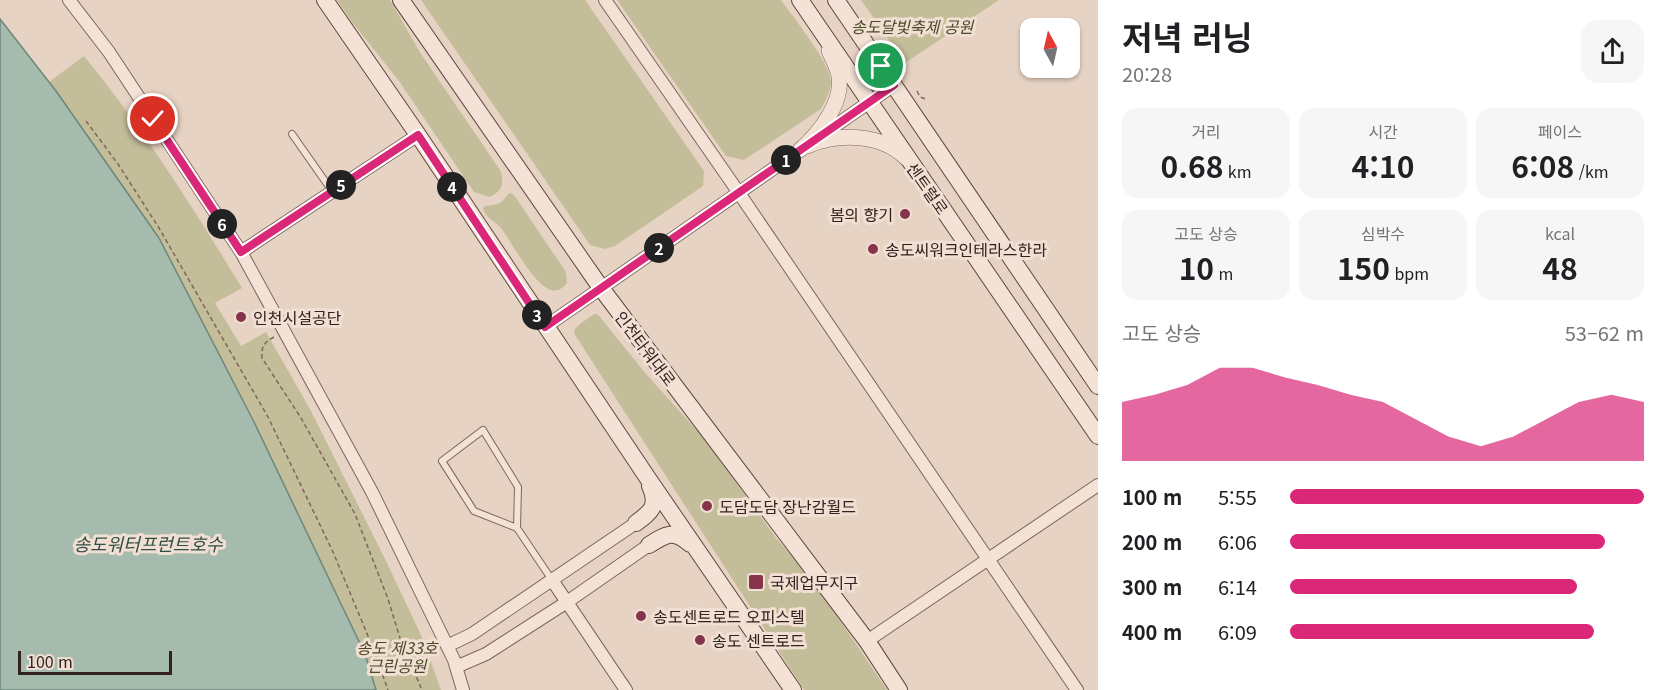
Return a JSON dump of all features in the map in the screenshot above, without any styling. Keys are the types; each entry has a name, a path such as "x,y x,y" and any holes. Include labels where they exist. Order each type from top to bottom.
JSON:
{"main road":[{"path":"325,0 646,477 793,690"},
{"name":"인천타워대로","path":"401,0 601,288 867,641 899,690"},
{"name":"센트럴로","path":"800,0 1098,436"},
{"name":"센트럴로","path":"836,0 1098,386"},
{"path":"636,523 653,508 653,492 646,477"},
{"path":"649,545 663,536 677,535 694,547"}],"street":[{"path":"69,0 110,52 241,252 372,492 447,645 463,690"},
{"path":"605,0 1077,690"},
{"path":"802,148 821,128 833,107 840,87 838,72 818,27"},
{"path":"545,327 894,85"},
{"path":"241,252 418,135"},
{"path":"802,148 832,139 873,139 896,150 911,164"},
{"path":"867,641 1098,485"},
{"path":"447,645 472,634 636,523"},
{"path":"456,667 486,654 567,602 649,545"},
{"path":"552,580 626,690"}],"lane":[{"path":"292,134 333,191"},
{"path":"517,528 518,488 483,430 442,461 474,511 517,528 552,580"}],"path":[{"path":"894,60 898,63"},
{"path":"917,91 920,97 926,99"},
{"path":"86,121 118,164 159,228 268,417 333,552 388,690"},
{"path":"274,337 266,342 261,350 262,358 301,418 355,514 388,599 400,638 422,690"}],"green space":[{"path":"337,0 390,0 421,54 500,170 502,183 500,190 489,197 474,192 399,81"},
{"path":"421,0 585,0 704,171 703,186 615,246 605,249 590,245"},
{"path":"617,0 781,0 819,53 830,75 831,83 821,109 744,160 726,156"},
{"name":"송도달빛축제 공원","path":"861,0 999,0 905,63"},
{"name":"송도 제33호 근린공원","path":"84,56 147,140 242,288 215,303 241,346 266,332 311,411 386,561 421,635 441,690 376,690 365,653 253,420 159,238 49,82"},
{"path":"510,193 514,195 566,272 567,283 560,289 551,290 544,287 524,263 501,228 484,211 485,206 498,204"},
{"path":"594,314 600,317 646,374 704,438 776,538 810,576 887,690 804,690 575,335 574,330"}],"water":[{"name":"송도워터프런트호수","path":"0,19 56,91 159,238 253,420 365,654 376,690 0,690"}],"place":[{"name":"봄의 향기","path":"905,214"},
{"name":"송도씨워크인테라스한라","path":"873,249"},
{"name":"인천시설공단","path":"241,317"},
{"name":"도담도담 장난감월드","path":"707,506"},
{"name":"국제업무지구","path":"756,582"},
{"name":"송도센트로드 오피스텔","path":"641,616"},
{"name":"송도 센트로드","path":"700,640"}],"route":[{"path":"153,119 241,252 418,135 545,327 894,85 881,66"}]}
